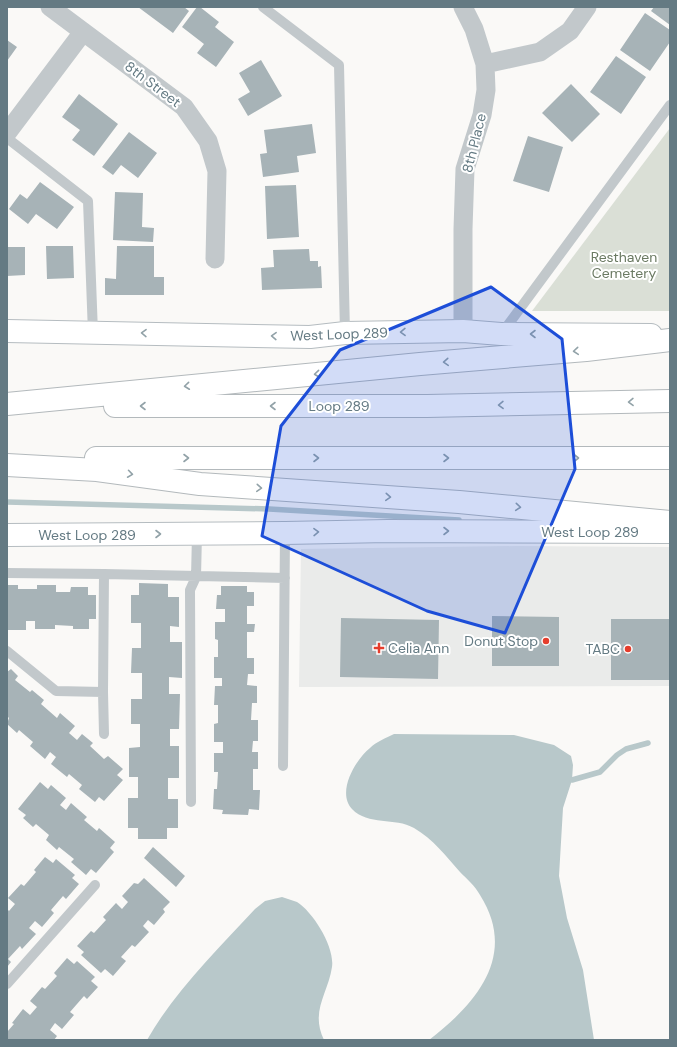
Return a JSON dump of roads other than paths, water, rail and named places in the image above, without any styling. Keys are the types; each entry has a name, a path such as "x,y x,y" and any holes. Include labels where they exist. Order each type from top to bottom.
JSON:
{"main road":[{"name":"West Loop 289","path":"7,332 310,337 345,333 463,331 501,334 670,335"},
{"path":"7,405 420,364 586,350 670,340"},
{"name":"Loop 289","path":"7,405 427,406 670,401"},
{"path":"7,458 670,458"},
{"path":"7,465 97,470 200,484 467,502 670,522"},
{"name":"West Loop 289","path":"7,535 388,531 670,532"}],"street":[{"name":"8th Street","path":"50,7 184,108 208,141 217,171 215,260"},
{"name":"8th Place","path":"463,7 474,29 485,64 486,90 482,115 465,169 463,229 463,331"},
{"path":"485,64 540,52 570,32 587,7"},
{"path":"7,133 83,32"}],"lane":[{"path":"263,7 339,65 345,333"},
{"path":"501,334 670,105"},
{"path":"7,138 88,201 93,333"},
{"path":"283,766 284,533"},
{"path":"191,802 190,590 196,577 197,534"},
{"path":"7,573 285,578"},
{"path":"104,574 104,734"},
{"path":"7,651 56,691 103,692"},
{"path":"7,984 95,885"}],"waterway":[{"path":"7,502 269,509 459,520"},
{"path":"572,780 600,772 617,755 626,749 648,743"}],"place":[{"name":"Donut Stop","path":"546,641"},
{"name":"Celia Ann","path":"379,648"},
{"name":"TABC","path":"628,649"}],"park label":[{"name":"Resthaven Cemetery","path":"624,266"}]}
